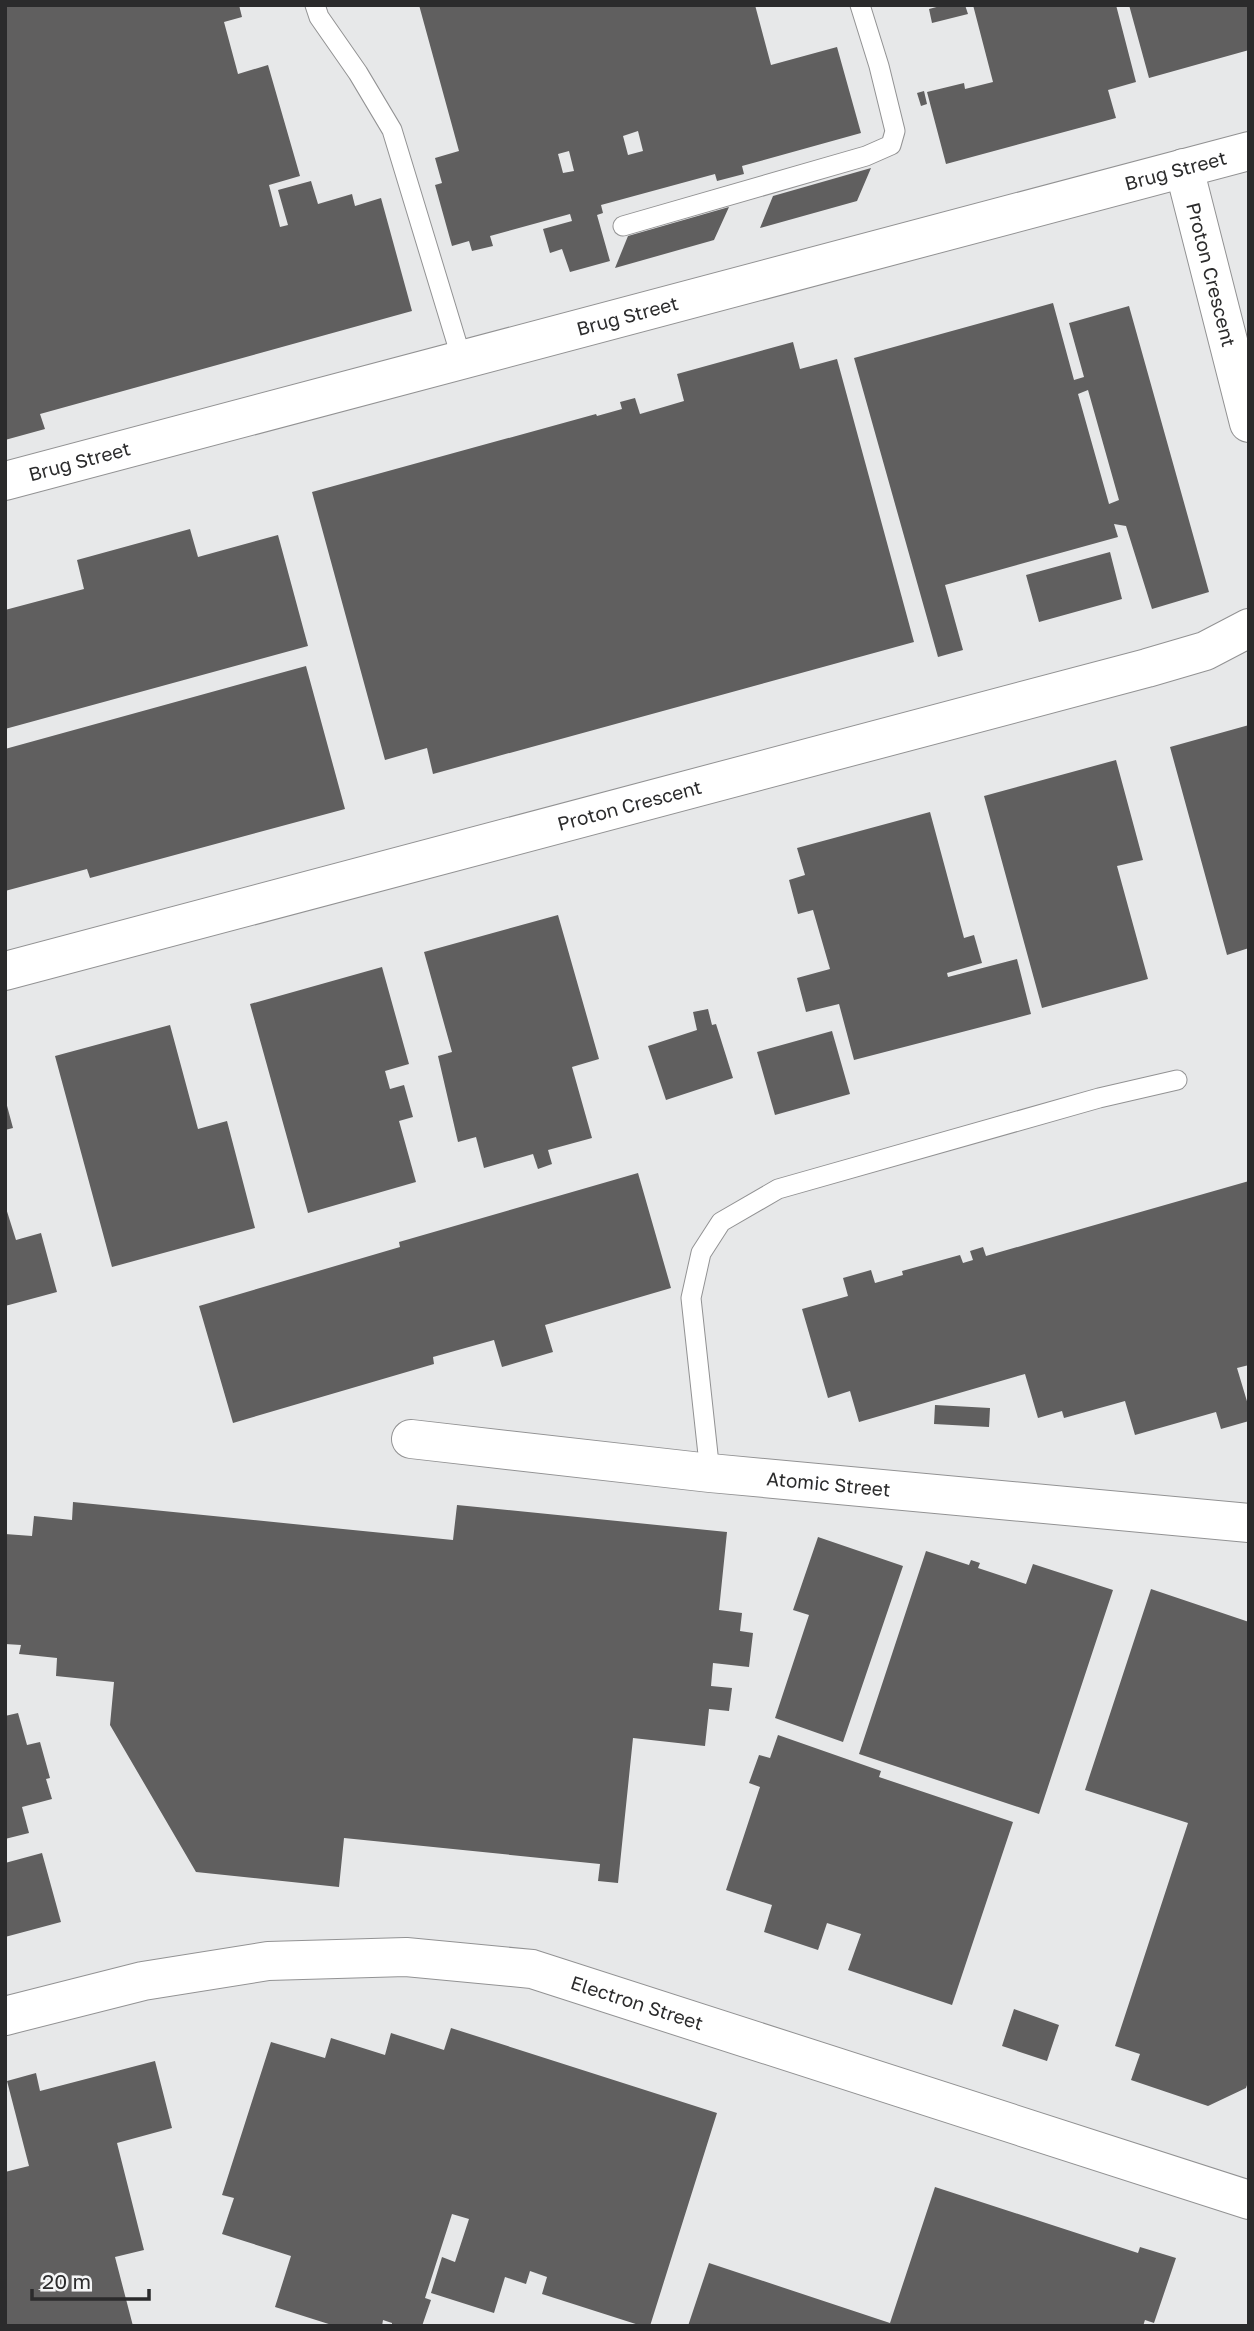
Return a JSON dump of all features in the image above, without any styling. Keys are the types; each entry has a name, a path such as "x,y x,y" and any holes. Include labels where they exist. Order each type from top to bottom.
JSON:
{"street":[{"name":"Brug Street","path":"5,481 1249,151"},
{"name":"Proton Crescent","path":"1184,168 1249,423"},
{"name":"Proton Crescent","path":"5,971 1147,668 1205,651 1249,628"},
{"name":"Atomic Street","path":"411,1439 709,1473 1249,1522"},
{"name":"Electron Street","path":"5,2016 143,1981 268,1961 406,1957 531,1969 1249,2200"}],"lane":[{"path":"314,5 319,18 358,73 392,130 462,360"},
{"path":"623,226 866,156 891,145 895,131 860,5"},
{"path":"709,1473 691,1298 701,1254 721,1222 778,1189 1099,1098 1177,1080"}],"building":[{"path":"5,5 239,5 242,17 224,22 238,74 268,65 300,176 269,185 280,227 288,225 278,190 311,181 318,204 352,194 355,206 381,198 412,311 40,414 45,429 5,440"},
{"path":"419,5 755,5 771,65 837,47 861,133 742,166 744,174 717,181 715,174 601,205 603,213 597,215 610,261 570,272 562,249 550,253 543,229 572,221 570,214 490,236 493,246 472,251 469,241 452,246 435,185 442,183 435,158 459,151","holes":["638,131 643,151 628,155 623,136","569,151 574,171 563,173 558,154"]},
{"path":"944,5 965,5 968,14 932,23 929,9"},
{"path":"973,5 1116,5 1136,82 1108,90 1116,118 946,164 927,92 964,83 965,89 993,82"},
{"path":"1129,5 1249,5 1249,50 1149,78"},
{"path":"924,91 927,104 921,106 917,93"},
{"path":"871,168 857,201 760,228 773,196"},
{"path":"729,207 714,240 615,268 628,236"},
{"path":"1053,303 1074,380 1084,377 1069,323 1129,306 1209,592 1152,609 1126,526 1114,524 1118,537 945,585 963,650 938,657 854,358","holes":["1088,390 1119,500 1109,504 1078,394"]},
{"path":"793,342 800,369 837,359 914,642 433,774 427,748 385,760 312,492 622,409 620,402 635,398 640,414 684,401 677,374"},
{"path":"190,529 198,557 278,535 308,646 5,729 5,610 84,589 77,560"},
{"path":"1110,552 1122,599 1039,622 1026,575"},
{"path":"306,666 345,809 90,878 87,869 5,891 5,749"},
{"path":"1249,725 1249,948 1227,955 1170,747"},
{"path":"1116,760 1143,860 1117,866 1148,979 1042,1008 984,796"},
{"path":"930,812 964,938 974,935 982,963 947,973 948,977 1017,959 1031,1014 854,1060 839,1004 806,1012 797,978 830,969 813,910 798,914 789,880 805,875 797,848"},
{"path":"558,915 599,1059 572,1067 592,1138 548,1150 552,1164 538,1169 533,1154 484,1168 476,1137 458,1142 438,1056 452,1052 424,952"},
{"path":"382,967 409,1064 385,1071 390,1089 404,1085 413,1117 399,1121 416,1182 308,1213 250,1004"},
{"path":"708,1009 712,1025 716,1024 733,1078 666,1100 648,1046 697,1030 693,1012"},
{"path":"170,1025 198,1129 227,1121 255,1228 112,1267 55,1056"},
{"path":"832,1031 850,1094 775,1115 757,1052"},
{"path":"5,1103 13,1128 5,1130"},
{"path":"638,1173 671,1288 545,1325 553,1352 502,1367 494,1340 433,1357 434,1364 233,1423 199,1306 400,1247 399,1242"},
{"path":"1249,1181 1249,1365 1237,1368 1249,1408 1249,1421 1221,1429 1216,1412 1135,1435 1125,1401 1064,1418 1062,1411 1038,1418 1025,1374 859,1422 850,1391 828,1398 802,1309 848,1296 843,1278 871,1270 875,1283 903,1275 902,1271 960,1255 963,1263 973,1260 970,1251 983,1247 986,1256"},
{"path":"5,1205 16,1240 41,1233 57,1292 5,1306"},
{"path":"935,1405 990,1408 989,1427 934,1424"},
{"path":"73,1502 453,1540 457,1505 727,1532 719,1610 742,1613 740,1631 753,1633 749,1667 713,1663 711,1686 732,1688 729,1711 709,1709 705,1746 633,1738 618,1883 598,1881 600,1864 344,1838 339,1887 196,1872 110,1725 114,1682 56,1676 57,1658 19,1654 21,1645 5,1644 5,1534 32,1536 34,1516 72,1520"},
{"path":"818,1537 903,1566 843,1742 775,1718 809,1615 793,1610"},
{"path":"926,1551 969,1565 971,1560 980,1563 978,1568 1026,1584 1033,1564 1113,1590 1039,1814 859,1754"},
{"path":"1151,1589 1249,1622 1249,2079 1246,2088 1208,2106 1131,2080 1140,2054 1115,2046 1188,1823 1085,1790"},
{"path":"18,1713 27,1745 40,1742 50,1778 46,1779 52,1799 22,1807 29,1833 5,1839 5,1716"},
{"path":"778,1735 881,1771 879,1777 1013,1822 952,2005 848,1970 861,1934 827,1923 818,1950 764,1932 772,1905 726,1890 760,1787 749,1783 759,1755 770,1758"},
{"path":"42,1853 61,1922 5,1937 5,1863"},
{"path":"1014,2009 1059,2025 1047,2061 1002,2046"},
{"path":"451,2028 717,2113 650,2326 642,2326 542,2294 547,2277 530,2271 526,2284 505,2277 494,2313 431,2293 442,2257 455,2262 469,2219 452,2214 425,2298 431,2300 422,2326 392,2326 392,2323 383,2320 382,2326 335,2326 275,2307 291,2256 222,2234 234,2198 222,2195 271,2042 325,2058 331,2038 385,2055 391,2033 444,2050"},
{"path":"155,2061 172,2128 117,2143 144,2250 115,2257 133,2326 5,2326 5,2172 29,2166 7,2081 36,2073 40,2091"},
{"path":"935,2187 1138,2253 1140,2247 1176,2258 1154,2323 1145,2320 1143,2326 688,2326 709,2263 890,2323"}]}
